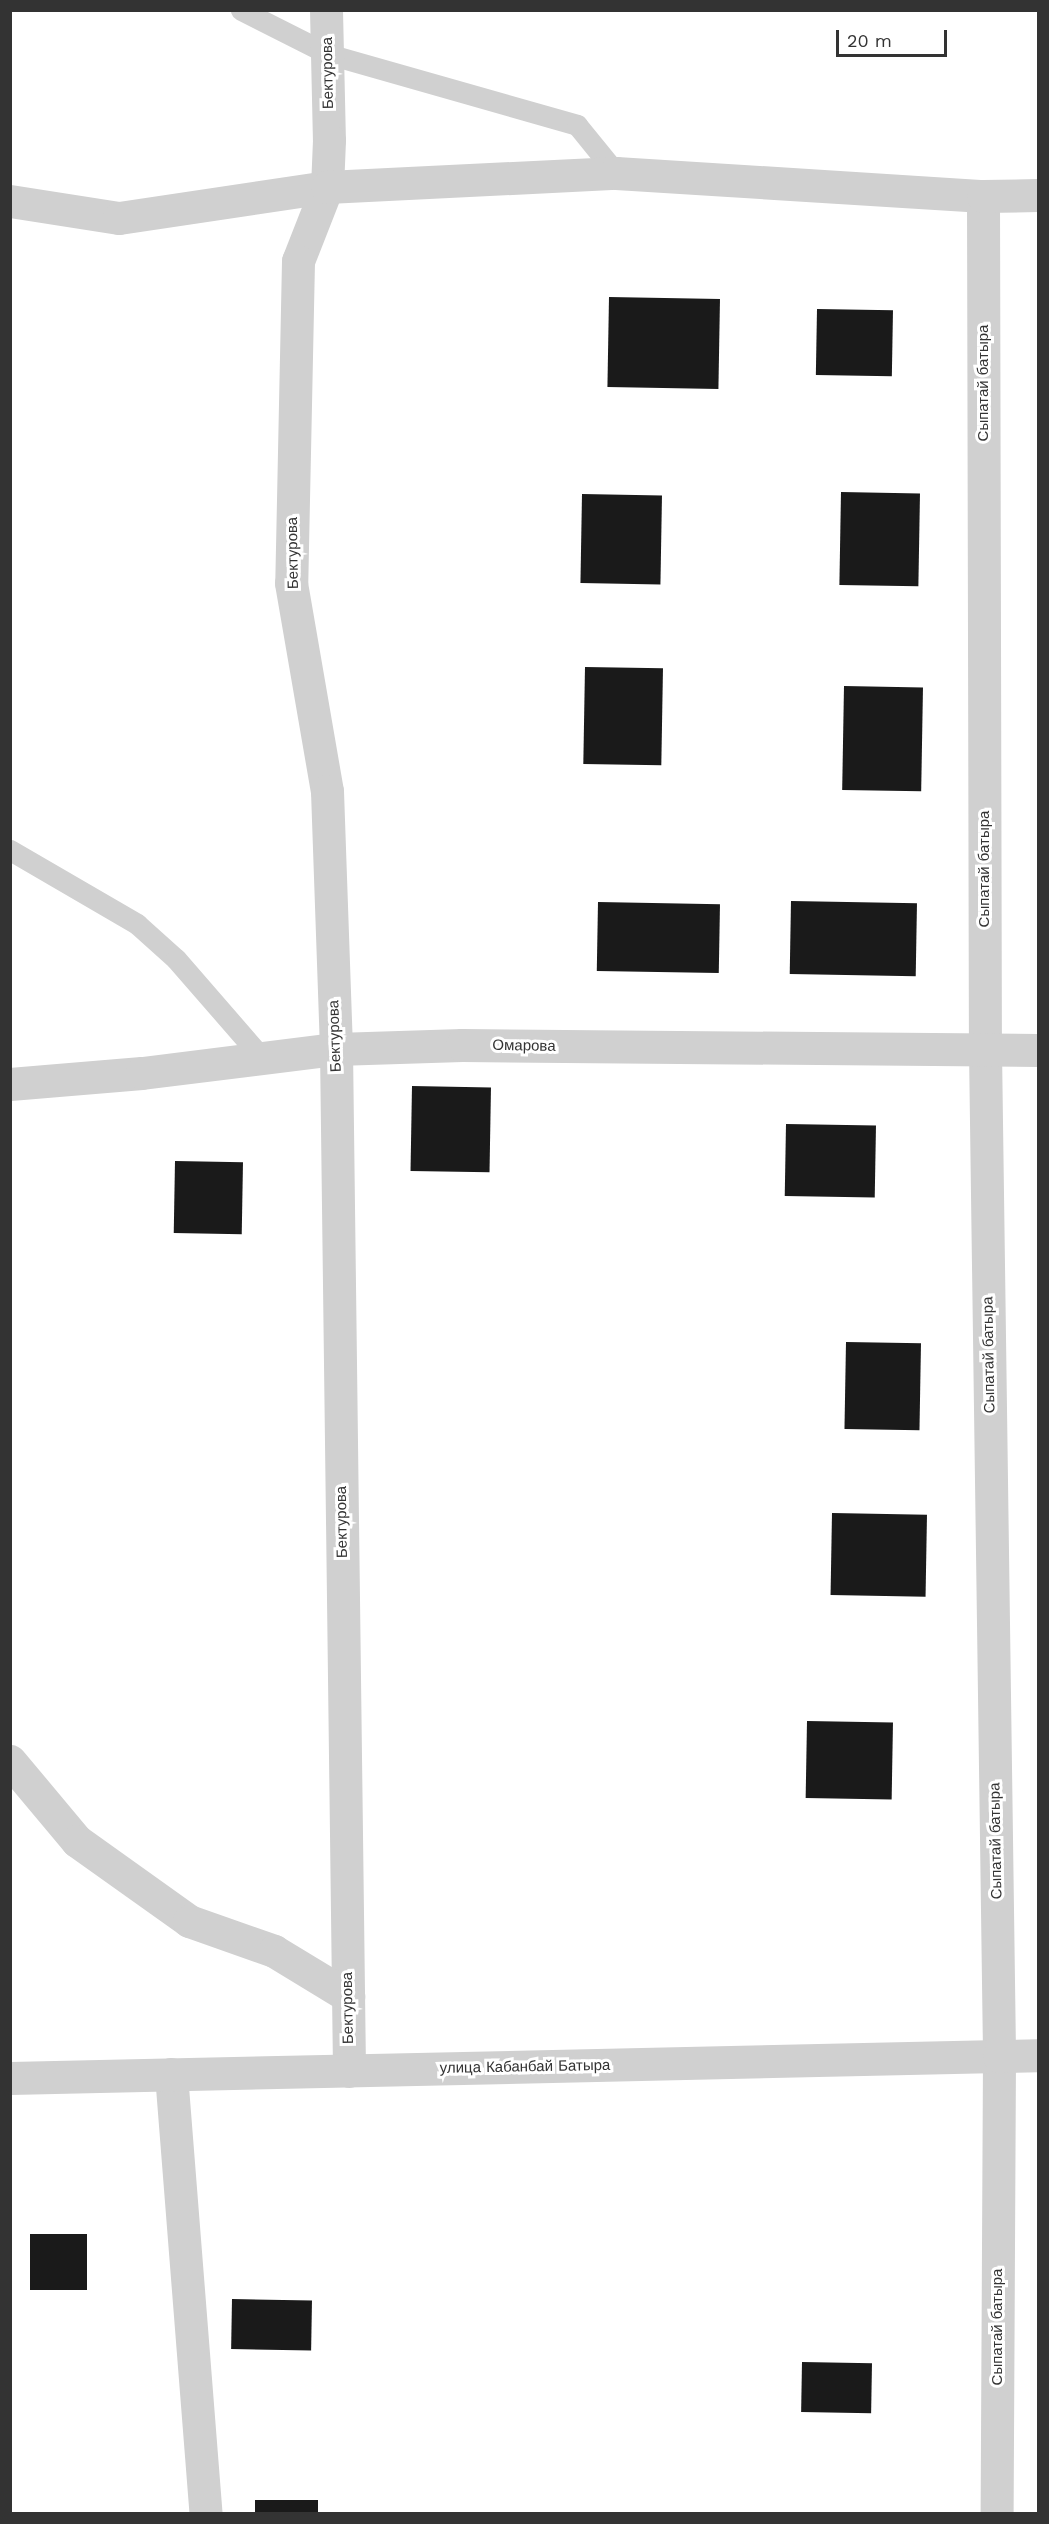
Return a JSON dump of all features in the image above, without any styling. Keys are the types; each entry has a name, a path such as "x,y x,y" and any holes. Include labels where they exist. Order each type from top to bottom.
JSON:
{"street":[{"name":"Бектурова","path":"326,10 327,187 298,261 291,583 327,790 336,1049 349,2071"},
{"path":"10,201 119,218 327,187 616,173 983,196 1038,195"},
{"name":"Сыпатай батыра","path":"983,196 985,1050 999,2056 998,2514"},
{"name":"Омарова","path":"10,1084 142,1073 336,1049 462,1045 1038,1050"},
{"path":"10,1761 77,1840 189,1921 274,1951 348,1996"},
{"name":"улица Кабанбай Батыра","path":"10,2078 1038,2055"},
{"path":"171,2074 206,2514"}],"lane":[{"path":"241,10 328,54 577,125 616,173"},
{"path":"10,850 137,924 176,960 262,1058"}],"building":[{"path":"609,297 720,299 718,389 607,387"},
{"path":"817,309 893,310 892,376 816,375"},
{"path":"841,492 920,493 918,586 839,585"},
{"path":"582,494 662,495 660,584 580,583"},
{"path":"585,667 663,668 661,765 583,764"},
{"path":"844,686 923,687 921,791 842,790"},
{"path":"791,901 917,903 916,976 790,974"},
{"path":"598,902 720,904 719,973 597,971"},
{"path":"412,1086 491,1087 490,1172 411,1171"},
{"path":"786,1124 876,1126 875,1198 785,1196"},
{"path":"175,1161 243,1162 242,1234 174,1233"},
{"path":"846,1342 921,1343 919,1430 844,1429"},
{"path":"832,1513 927,1515 926,1597 831,1595"},
{"path":"807,1721 893,1723 892,1799 806,1798"},
{"path":"30,2234 87,2234 87,2290 30,2290"},
{"path":"232,2299 312,2300 311,2350 231,2349"},
{"path":"802,2362 872,2363 871,2413 801,2412"},
{"path":"255,2500 318,2500 318,2514 255,2514"}]}
